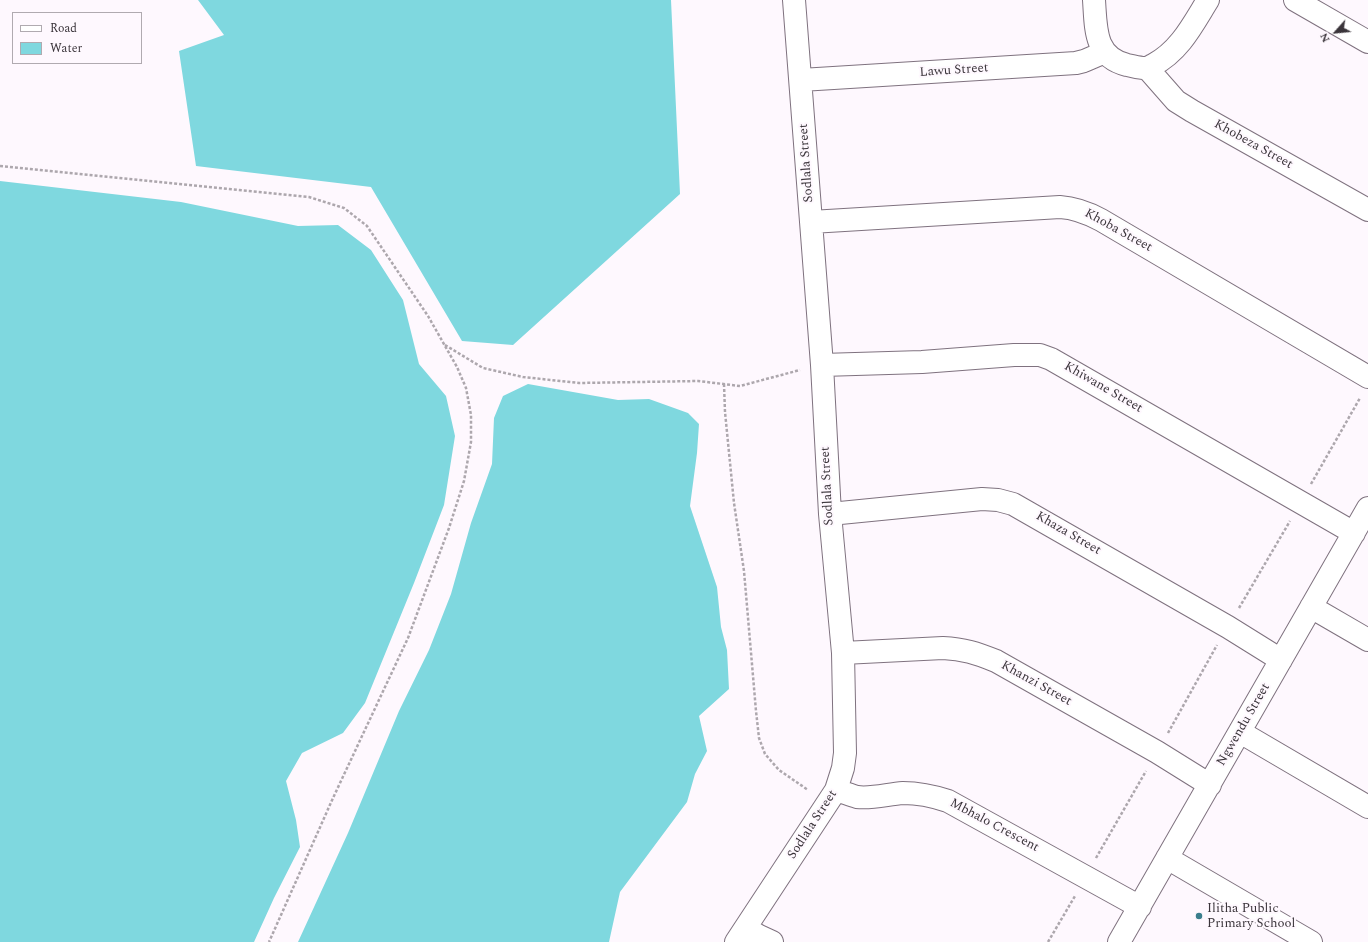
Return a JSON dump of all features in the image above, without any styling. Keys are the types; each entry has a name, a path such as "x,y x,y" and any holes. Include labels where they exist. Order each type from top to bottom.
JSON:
{"street":[{"name":"Sodlala Street","path":"741,935 836,790 843,768 845,753 843,654 830,514 822,365 794,0"},
{"path":"1094,0 1096,26 1099,40 1105,52 1112,59 1122,64 1147,68 1158,62 1179,45 1188,34 1208,0"},
{"path":"1295,0 1368,42"},
{"name":"Lawu Street","path":"801,80 1076,63 1105,52"},
{"name":"Khobeza Street","path":"1147,68 1176,101 1368,210"},
{"name":"Khoba Street","path":"811,222 1060,207 1079,210 1101,220 1368,376"},
{"name":"Khiwane Street","path":"822,365 922,362 1014,355 1035,355 1046,357 1068,368 1354,533"},
{"name":"Khaza Street","path":"830,514 982,499 998,500 1013,504 1228,627 1281,660"},
{"name":"Ngwendu Street","path":"1119,942 1368,508"},
{"path":"1311,607 1368,640"},
{"name":"Khanzi Street","path":"843,654 942,648 972,652 996,661 1157,752 1210,785"},
{"path":"1240,732 1368,807"},
{"name":"Mbhalo Crescent","path":"836,790 858,797 903,794 930,795 948,801 1140,907"},
{"path":"1167,858 1311,942"},
{"path":"741,935 759,936 772,942"}],"path":[{"path":"0,166 309,197 344,208 367,226 428,316 466,388 471,415 471,442 464,481 449,528 408,638 333,798 269,942"},
{"path":"444,345 483,368 523,377 579,382 698,381 740,386 822,365"},
{"path":"724,384 725,412 734,502 744,571 759,738 765,754 780,770 816,796 836,790"},
{"path":"1048,942 1360,397"}],"water":[{"path":"198,0 671,0 680,194 513,345 462,341 371,187 196,166 179,51 224,35"},
{"path":"0,181 181,202 298,226 338,225 371,250 403,300 419,364 446,396 455,436 444,505 365,703 343,733 302,753 286,781 296,820 300,847 254,942 0,942"},
{"path":"528,384 618,400 649,399 688,413 699,424 690,506 717,587 721,627 727,650 729,689 699,716 707,751 695,774 687,802 620,892 609,942 298,942 348,833 399,711 429,650 451,594 471,523 492,464 494,418 503,396"}],"place":[{"name":"Ilitha Public Primary School","path":"1199,916"}]}
